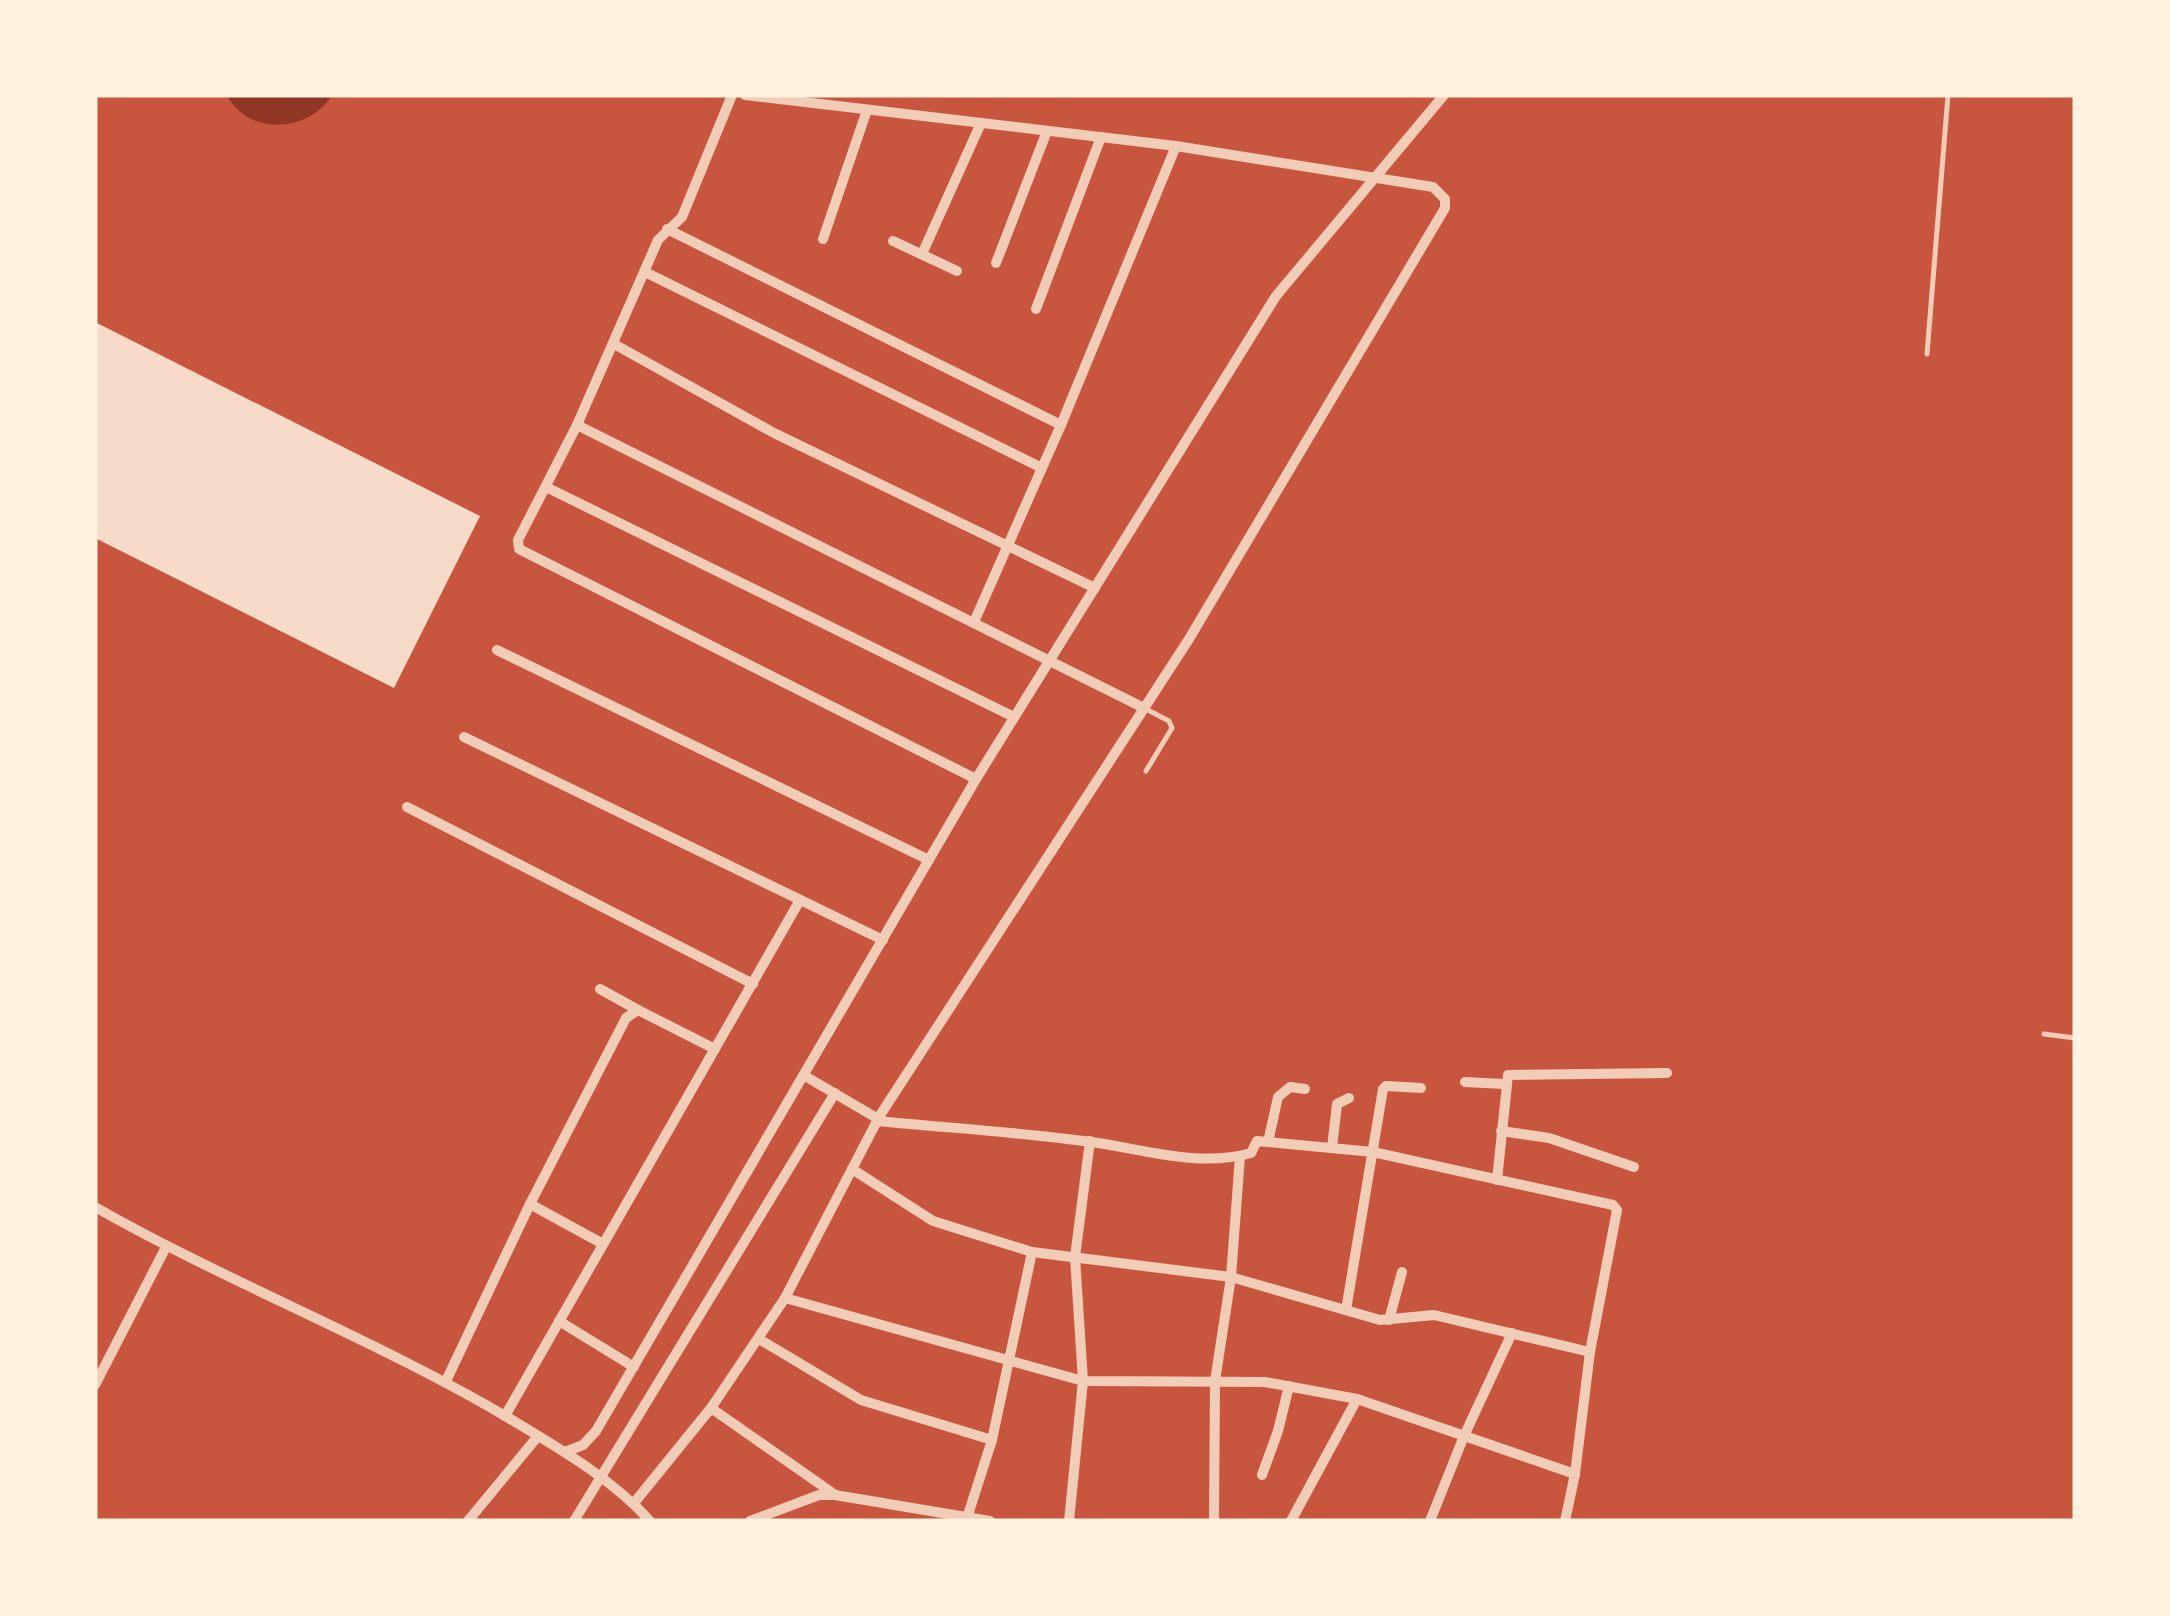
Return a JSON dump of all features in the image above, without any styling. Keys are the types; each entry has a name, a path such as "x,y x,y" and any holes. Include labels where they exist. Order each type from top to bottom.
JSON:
{"street":[{"path":"732,95 682,217 658,240 578,425 518,545 522,553 976,778"},
{"path":"634,1503 711,1408 786,1298 877,1121 1189,638 1445,208 1441,191 1433,187 1377,177 1176,146 744,95"},
{"path":"565,1452 583,1445 596,1431 976,778 1276,296 1444,95"},
{"path":"822,240 867,110"},
{"path":"922,254 980,123"},
{"path":"996,263 1047,130"},
{"path":"1036,309 1101,137"},
{"path":"974,622 1062,425 1176,146"},
{"path":"667,229 1062,425"},
{"path":"893,240 958,272"},
{"path":"645,272 1042,468"},
{"path":"614,344 774,433 1095,588"},
{"path":"578,425 1144,708"},
{"path":"546,487 1014,716"},
{"path":"498,650 929,860"},
{"path":"464,737 883,940"},
{"path":"407,806 753,984"},
{"path":"505,1416 800,900"},
{"path":"600,988 714,1049"},
{"path":"446,1381 530,1204 626,1018 638,1010"},
{"path":"1497,1180 1504,1084 1511,1073 1667,1072"},
{"path":"805,1076 877,1121 1090,1142 1184,1158 1240,1156 1251,1153 1256,1140 1372,1152 1613,1206 1617,1210 1590,1352 1575,1474 1565,1521"},
{"path":"1464,1082 1504,1084"},
{"path":"1268,1142 1278,1097 1290,1087 1305,1089"},
{"path":"1346,1310 1384,1087 1421,1088"},
{"path":"574,1521 835,1093"},
{"path":"1332,1148 1337,1104 1349,1098"},
{"path":"1501,1131 1549,1138 1634,1167"},
{"path":"1069,1521 1083,1381 1075,1257 1090,1142"},
{"path":"1214,1521 1215,1381 1231,1277 1240,1156"},
{"path":"852,1170 934,1221 1032,1252 1231,1277 1389,1320 1434,1314 1590,1352"},
{"path":"530,1204 603,1244"},
{"path":"95,1207 166,1246 446,1381 565,1452 634,1503 650,1521"},
{"path":"95,1385 166,1246"},
{"path":"967,1518 992,1440 1032,1252"},
{"path":"1389,1320 1402,1272"},
{"path":"786,1298 1083,1381 1265,1382 1358,1399 1575,1474"},
{"path":"559,1321 634,1367"},
{"path":"1430,1521 1512,1333"},
{"path":"759,1338 862,1400 992,1440"},
{"path":"1262,1474 1289,1386"},
{"path":"1291,1521 1358,1399"},
{"path":"711,1408 835,1495"},
{"path":"468,1521 538,1436"},
{"path":"750,1521 772,1518 819,1495 835,1495 942,1518 990,1521"}],"lane":[{"path":"1927,354 1948,95"},
{"path":"1144,708 1169,721 1172,728 1146,771"},
{"path":"2044,1034 2075,1038"}],"shaded area":[{"path":"227,95 332,95 309,117 279,125 249,118"}],"building":[{"path":"95,322 480,516 394,688 95,538"}]}
